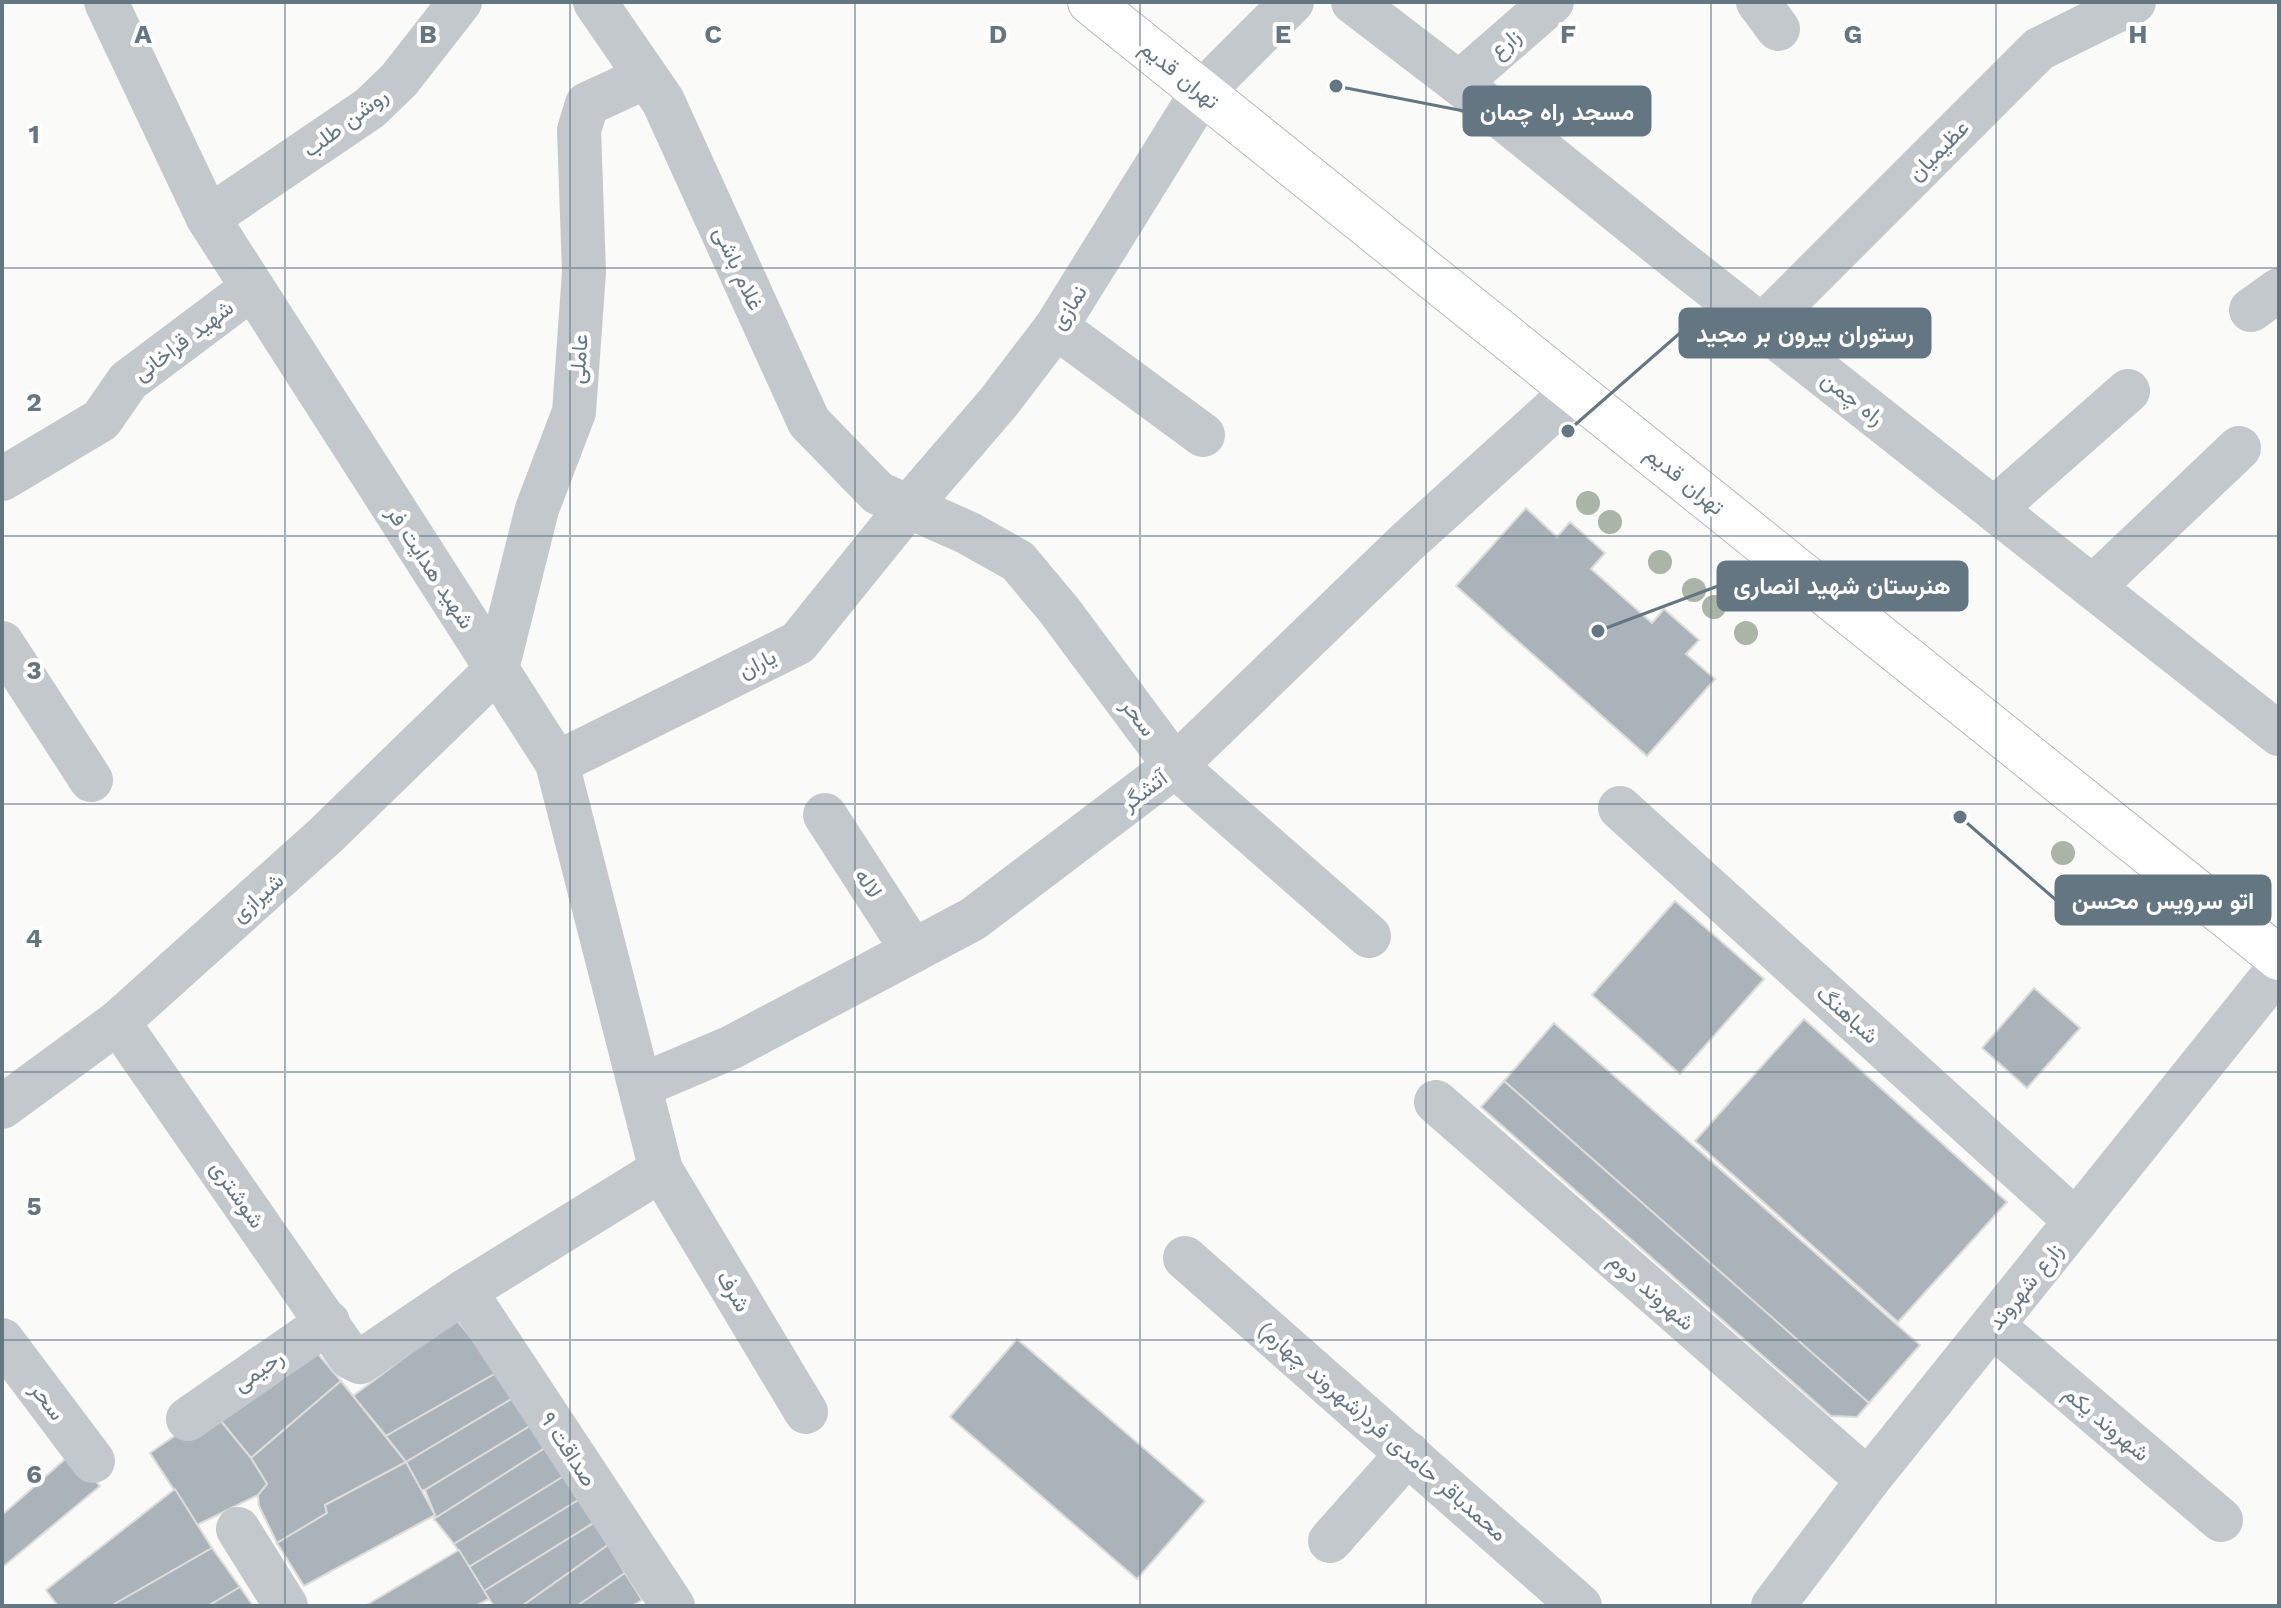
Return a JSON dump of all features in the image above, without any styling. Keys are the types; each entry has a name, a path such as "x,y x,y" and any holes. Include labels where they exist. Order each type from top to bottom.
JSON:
{"main road":[{"name":"تهران قدیم","path":"1090,2 2279,958"}],"street":[{"name":"شهید هدایت فر","path":"106,2 208,218 557,763 661,1170"},
{"name":"روشن طلب","path":"208,218 370,108 399,80 460,2"},
{"name":"غلام باشی","path":"595,2 663,101 809,422 878,493 910,506"},
{"name":"نمازی","path":"910,506 998,403 1056,327 1202,92 1292,2"},
{"name":"راه چمن","path":"1353,2 2279,734"},
{"name":"زارع","path":"1459,83 1552,2"},
{"name":"عظیمیان","path":"1762,326 2039,49 2134,2"},
{"name":"عاملی","path":"497,669 537,509 574,412 584,272 579,130 587,104 646,77"},
{"name":"شهید قراخانی","path":"2,479 101,420 128,381 252,288"},
{"path":"1056,327 1203,435"},
{"name":"آتشگر","path":"640,1086 732,1047 973,919 1175,766 1406,543 1574,391"},
{"path":"1994,509 2128,391"},
{"path":"2093,587 2239,448"},
{"name":"یاران","path":"557,763 798,643 910,506"},
{"name":"سحر","path":"910,506 1018,561 1059,610 1175,766 1369,936"},
{"path":"2,643 91,780"},
{"name":"شیرازی","path":"2,1107 118,1022 326,835 497,669"},
{"name":"شباهنگ","path":"1620,808 2076,1221"},
{"name":"لاله","path":"825,815 913,951"},
{"name":"زارع شهروند","path":"1773,1606 1868,1480 2279,968"},
{"name":"شوشتری","path":"118,1022 350,1357 360,1362 465,1291"},
{"name":"شهروند دوم","path":"1436,1102 1868,1480"},
{"path":"465,1291 661,1170"},
{"name":"شرف","path":"661,1170 806,1412"},
{"name":"محمدباقر حامدی فرد(شهروند چهارم)","path":"1185,1258 1580,1606"},
{"name":"صداقت ۹","path":"465,1291 673,1606"},
{"name":"رحیمی","path":"188,1419 328,1322"},
{"name":"شهروند یکم","path":"1993,1326 2221,1520"},
{"name":"سحر","path":"2,1340 93,1461"},
{"path":"1330,1541 1408,1453"},
{"path":"238,1529 286,1606"}],"building":[{"path":"1526,508 1557,537 1570,522 1605,553 1591,569 1652,623 1664,609 1699,640 1686,654 1715,679 1647,756 1456,586"},
{"path":"1675,901 1764,979 1680,1074 1592,995"},
{"path":"2034,988 2080,1028 2027,1088 1982,1048"},
{"path":"1804,1019 2007,1202 1898,1322 1695,1141"},
{"path":"1554,1023 1920,1345 1869,1403 1504,1081"},
{"path":"1504,1081 1869,1403 1857,1417 1831,1416 1481,1107"},
{"path":"456,1319 498,1372 386,1436 353,1396"},
{"path":"1017,1339 1205,1501 1137,1579 950,1417"},
{"path":"313,1348 341,1381 251,1458 212,1410"},
{"path":"498,1372 513,1398 406,1462 386,1436"},
{"path":"341,1381 406,1462 325,1505 327,1513 277,1543 259,1506 258,1495 267,1484 251,1458"},
{"path":"513,1398 530,1426 421,1490 406,1462"},
{"path":"212,1410 251,1458 267,1484 258,1495 197,1525 150,1453"},
{"path":"530,1426 545,1448 434,1519 425,1490"},
{"path":"545,1448 564,1476 454,1544 434,1519"},
{"path":"71,1454 100,1486 4,1566 2,1515"},
{"path":"406,1462 435,1515 304,1586 277,1543 327,1513 325,1505"},
{"path":"564,1476 580,1499 469,1567 454,1544"},
{"path":"175,1489 212,1548 111,1606 58,1606 46,1590"},
{"path":"580,1499 595,1522 484,1591 469,1567"},
{"path":"595,1522 608,1545 522,1606 494,1606 484,1591"},
{"path":"608,1545 625,1573 577,1606 522,1606"},
{"path":"212,1548 240,1587 208,1606 111,1606"},
{"path":"459,1550 489,1599 475,1606 365,1606"},
{"path":"625,1573 642,1600 632,1606 577,1606"},
{"path":"240,1587 253,1606 208,1606"}],"place":[{"name":"مسجد راه چمان","path":"1336,86"},
{"name":"رستوران بیرون بر مجید","path":"1568,431"},
{"name":"هنرستان شهید انصاری","path":"1598,631"},
{"name":"اتو سرویس محسن","path":"1960,817"}]}
